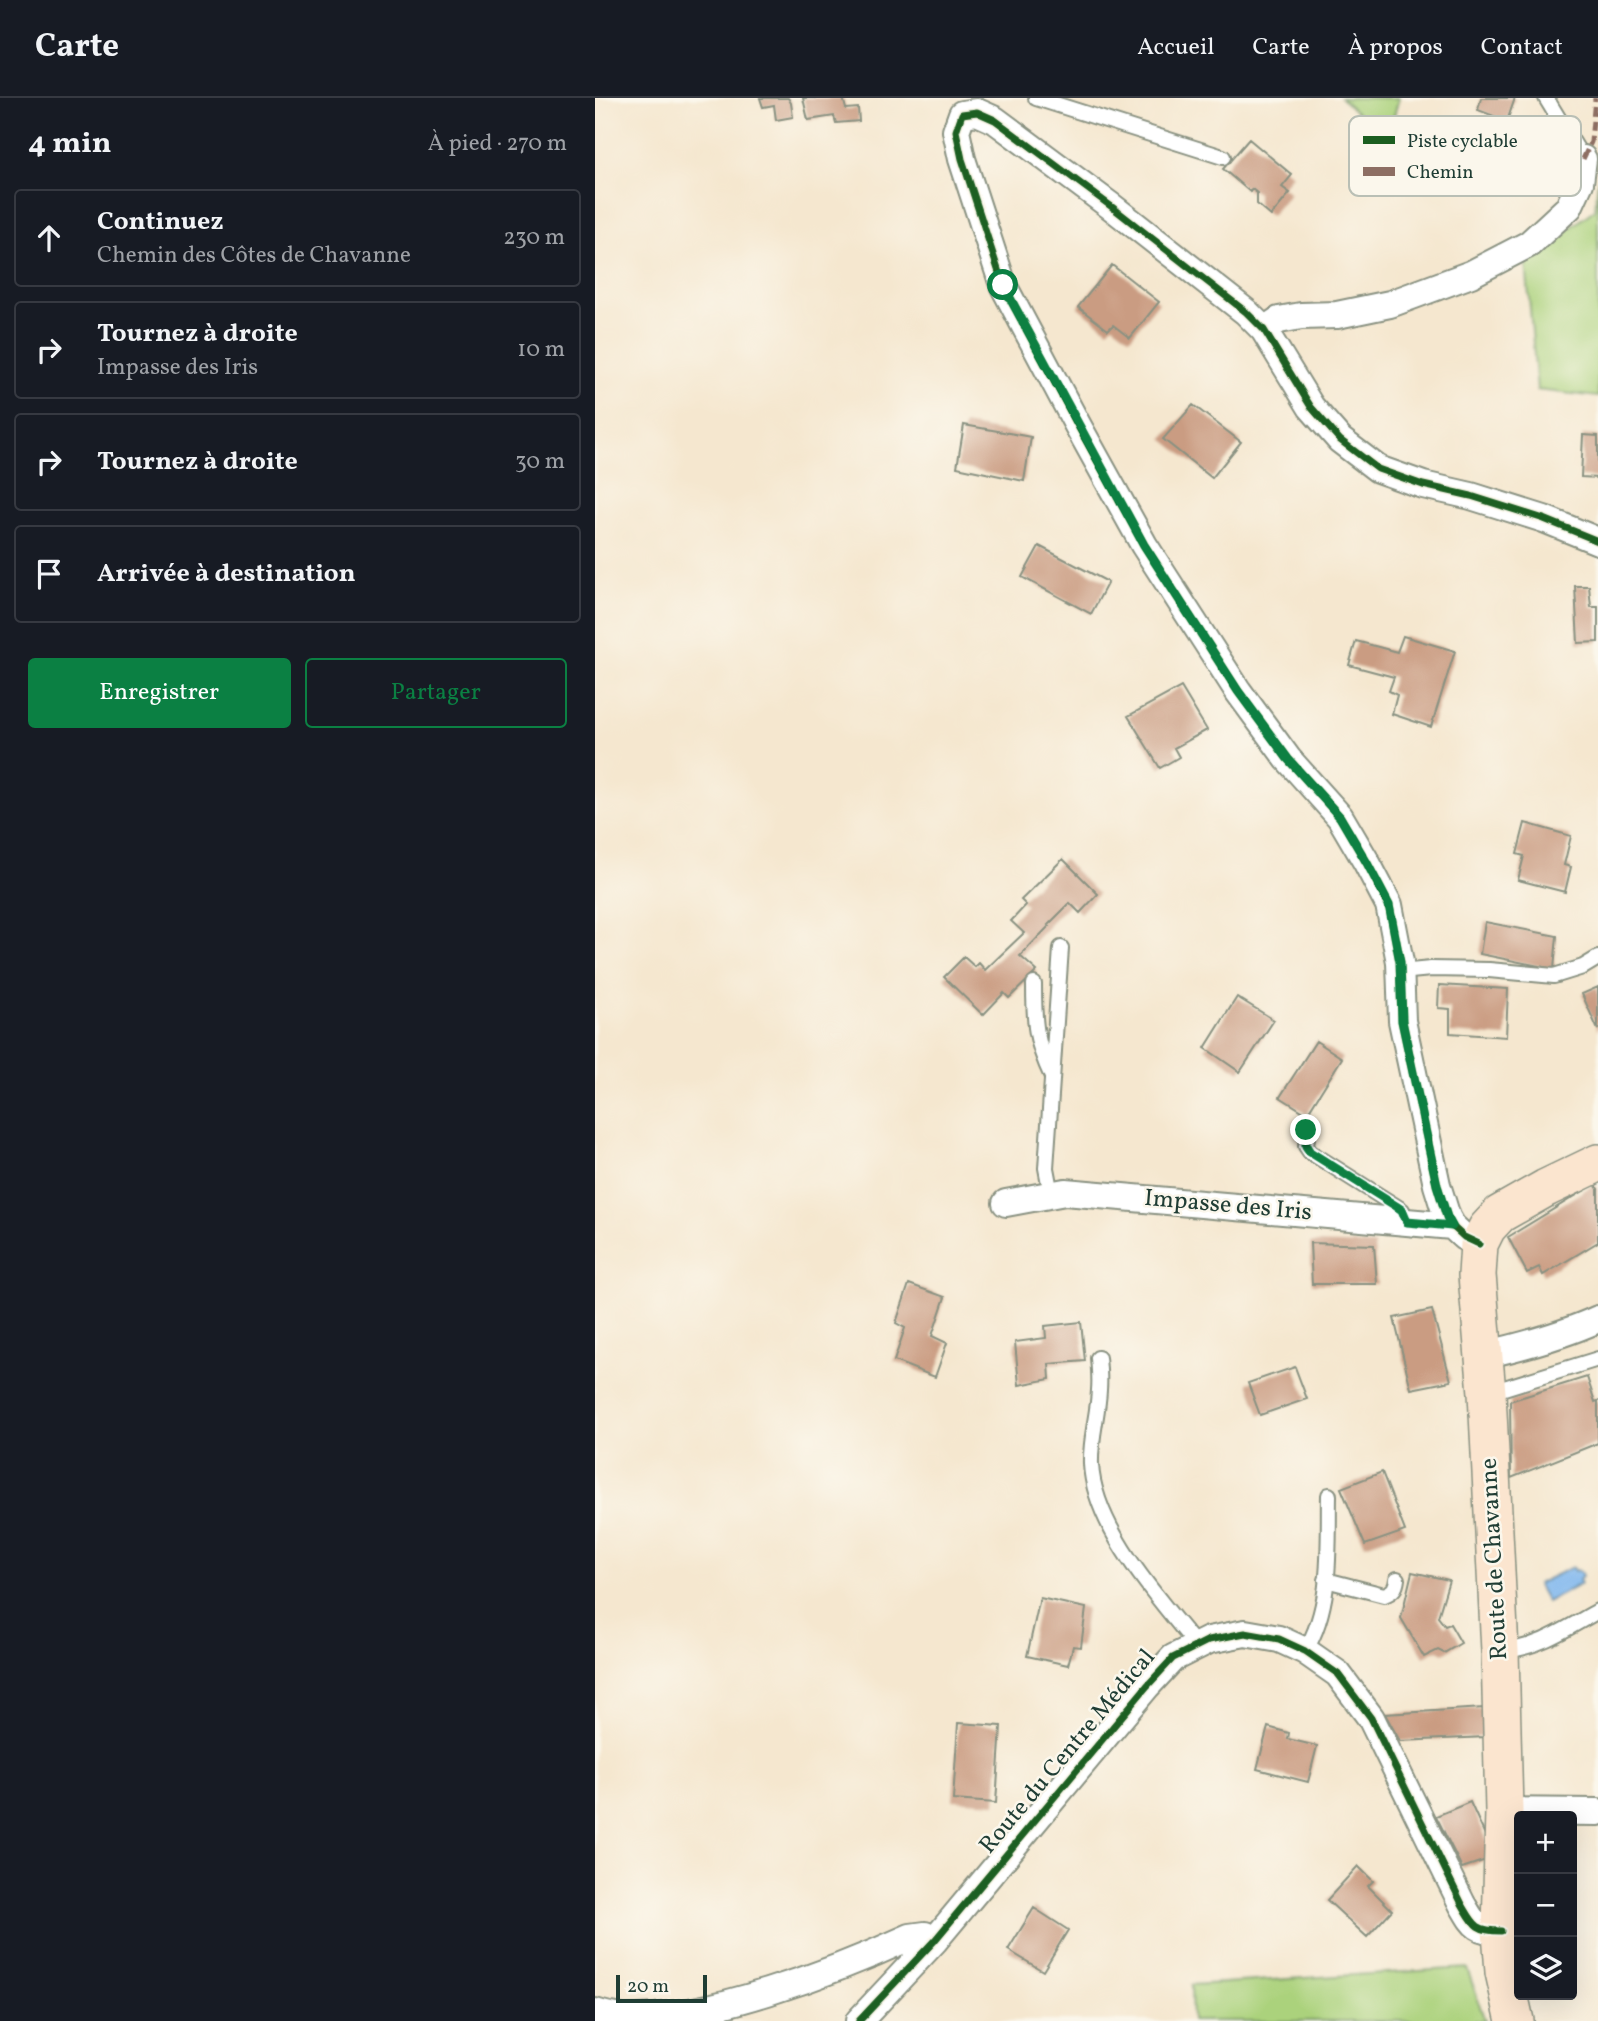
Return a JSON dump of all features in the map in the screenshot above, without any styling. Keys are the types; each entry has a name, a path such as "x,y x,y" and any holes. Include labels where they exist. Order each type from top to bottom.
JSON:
{"main road":[{"path":"1465,1235 1487,1228 1500,1214 1598,1163"},
{"name":"Route de Chavanne","path":"1465,1235 1477,1275 1487,1393 1500,1651 1504,1811 1501,1931 1504,1972 1515,2021"}],"street":[{"path":"1465,1235 1447,1217 1437,1185 1402,1021 1400,962 1389,905 1340,817 1288,759 1238,691 1144,545 1003,285 962,159 956,131 960,103 995,120 1246,312 1264,330 1311,407 1340,440 1378,469 1423,485 1471,496 1544,519 1598,541"},
{"path":"1581,175 1583,159"},
{"path":"1264,330 1279,320 1301,316 1338,315 1390,304 1471,274 1529,244 1569,207 1574,196"},
{"name":"Impasse des Iris","path":"1006,1203 1065,1192 1407,1222 1465,1235"},
{"path":"1483,1355 1570,1332 1598,1319"},
{"name":"Route du Centre Médical","path":"859,2021 935,1940 1173,1658 1209,1640 1245,1633 1279,1639 1305,1651 1338,1674 1371,1718 1462,1904 1476,1927 1487,1931 1501,1931"},
{"path":"1504,1811 1598,1812"},
{"path":"595,2012 638,2021 678,2018 719,2010 788,1989 910,1937 925,1935 935,1940"}],"lane":[{"path":"1036,98 1223,157"},
{"path":"1546,98 1557,116"},
{"path":"1051,1194 1047,1168 1061,948"},
{"path":"1400,972 1431,969 1489,970 1554,976 1583,967 1598,958"},
{"path":"1034,984 1035,1029 1052,1079"},
{"path":"1309,1121 1306,1146 1310,1152 1402,1210 1407,1222"},
{"path":"1098,1358 1100,1389 1091,1463 1094,1489 1109,1527 1196,1646"},
{"path":"1487,1393 1598,1359"},
{"path":"1305,1651 1313,1639 1322,1610 1326,1580 1329,1495"},
{"path":"1326,1580 1384,1595 1391,1593 1398,1579"},
{"path":"1500,1651 1532,1646 1598,1611"}],"green space":[{"path":"1341,98 1399,98 1394,116 1361,116"},
{"path":"1598,179 1598,397 1537,390 1526,262 1595,209"},
{"path":"1467,1968 1485,2021 1192,2021 1191,1985"}],"water":[{"path":"1572,1567 1574,1571 1581,1573 1581,1584 1547,1602 1537,1584"}],"building":[{"path":"760,98 788,98 793,117 776,120 774,105 763,107"},
{"path":"803,98 843,98 846,109 858,108 859,121 836,123 834,116 808,120"},
{"path":"1481,98 1515,98 1509,116 1494,116 1478,110"},
{"path":"1249,139 1292,175 1282,187 1290,193 1271,216 1257,204 1257,193 1252,189 1250,192 1223,169"},
{"path":"1112,265 1159,302 1130,338 1113,325 1108,330 1078,307"},
{"path":"1193,405 1241,442 1212,478 1163,439"},
{"path":"964,425 1031,437 1024,481 957,467"},
{"path":"1583,435 1598,436 1598,478 1581,477"},
{"path":"1039,546 1108,582 1091,614 1022,577"},
{"path":"1575,586 1589,586 1591,607 1598,607 1598,642 1578,643"},
{"path":"1403,636 1455,651 1431,727 1392,714 1397,695 1389,691 1394,677 1349,665 1356,641 1397,652"},
{"path":"1181,687 1207,730 1174,748 1179,757 1160,768 1128,716"},
{"path":"1525,823 1571,836 1564,865 1571,867 1565,892 1518,880 1524,856 1517,854"},
{"path":"1063,859 1098,894 1080,913 1070,903 1048,925 1020,956 1037,971 1009,998 1004,993 983,1015 944,977 964,957 975,967 979,963 985,970 1024,933 1011,921 1026,905 1021,900"},
{"path":"1485,922 1557,936 1554,969 1480,954"},
{"path":"1439,985 1508,989 1506,1037 1450,1033 1450,1009 1438,1008"},
{"path":"1598,987 1598,1030 1582,994"},
{"path":"1237,997 1274,1020 1240,1072 1205,1048"},
{"path":"1316,1041 1342,1058 1307,1114 1280,1097"},
{"path":"1595,1184 1598,1189 1598,1242 1543,1275 1539,1267 1527,1273 1508,1237"},
{"path":"1310,1243 1374,1245 1377,1284 1312,1284"},
{"path":"909,1284 945,1297 932,1336 947,1343 935,1377 894,1361 905,1328 896,1323"},
{"path":"1432,1310 1451,1381 1411,1389 1394,1318"},
{"path":"1081,1322 1085,1361 1049,1364 1050,1379 1019,1385 1015,1342 1046,1338 1045,1326"},
{"path":"1295,1367 1307,1399 1260,1415 1248,1383"},
{"path":"1587,1377 1595,1402 1598,1401 1598,1443 1511,1478 1510,1401"},
{"path":"1382,1472 1405,1531 1365,1545 1341,1488"},
{"path":"1412,1572 1449,1580 1438,1617 1445,1626 1450,1624 1461,1643 1444,1653 1438,1650 1424,1657 1401,1618"},
{"path":"1040,1598 1086,1608 1081,1647 1073,1646 1068,1665 1027,1656"},
{"path":"1484,1708 1486,1737 1400,1741 1385,1714"},
{"path":"958,1723 1001,1726 996,1803 953,1800"},
{"path":"1268,1727 1289,1733 1288,1739 1317,1746 1308,1782 1257,1769"},
{"path":"1470,1802 1495,1857 1462,1868 1436,1816"},
{"path":"1358,1866 1373,1881 1368,1886 1392,1910 1367,1937 1327,1900"},
{"path":"1034,1908 1068,1930 1043,1971 1008,1950"}],"marked path":[{"path":"1583,159 1591,142 1595,98"}],"cycle path":[{"path":"1479,1244 1464,1237 1452,1226 1437,1185 1402,1021 1400,962 1389,905 1340,817 1288,759 1238,691 1144,545 1078,426 1003,285 962,159 956,131 962,114 977,112 995,120 1246,312 1264,330 1311,407 1340,440 1378,469 1423,485 1471,496 1544,519 1598,541"},
{"path":"859,2021 935,1940 1173,1658 1209,1640 1245,1633 1279,1639 1305,1651 1338,1674 1371,1718 1470,1917 1480,1928 1501,1931"}],"route":[{"path":"1003,285 1144,545 1238,691 1288,759 1340,817 1389,905 1400,962 1402,1021 1437,1185 1452,1226 1407,1222 1402,1210 1310,1152 1306,1146 1306,1130"}]}
